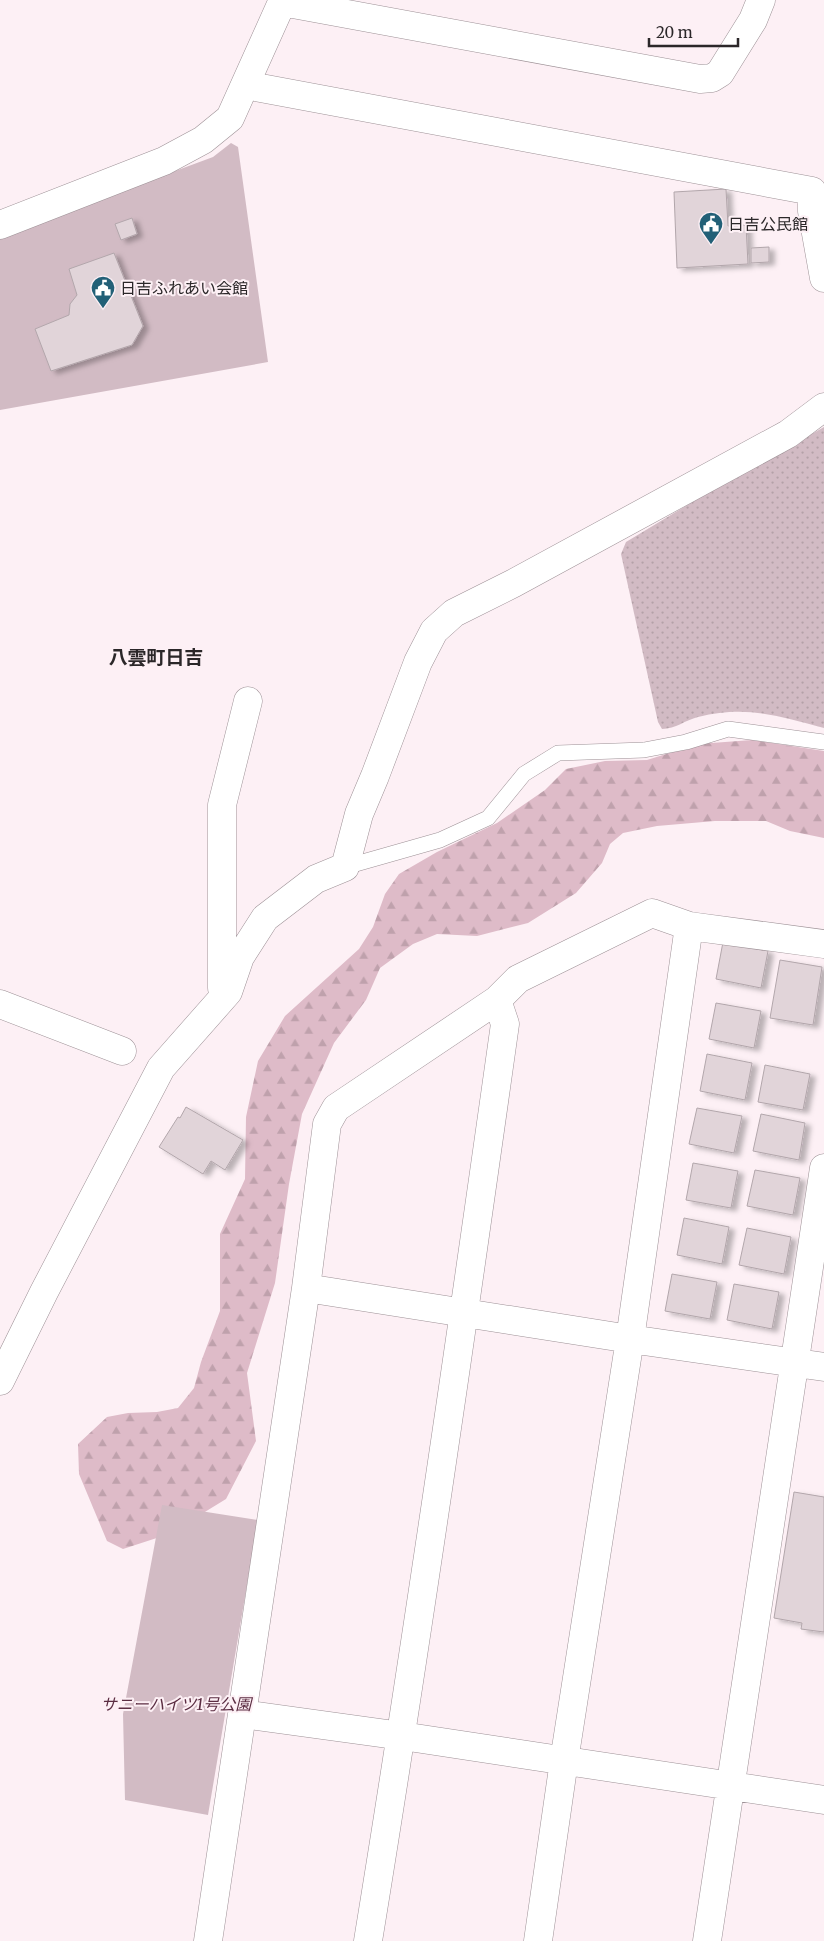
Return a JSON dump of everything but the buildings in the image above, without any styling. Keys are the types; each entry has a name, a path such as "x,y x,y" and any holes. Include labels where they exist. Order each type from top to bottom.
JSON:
{"street":[{"path":"0,225 164,161 203,140 230,118 282,1 700,79 712,78 720,74 753,20 762,0"},
{"path":"245,85 818,192 812,211 824,278"},
{"path":"0,1380 161,1068 228,992 240,957 265,918 316,879 345,867 359,814 418,662 434,631 454,613 514,583 788,434 824,407"},
{"path":"222,998 222,805 248,701"},
{"path":"208,1941 306,1288 327,1124 336,1108 496,1000 518,979 652,913 689,926 824,944"},
{"path":"538,1941 630,1339 689,926"},
{"path":"368,1941 402,1736 465,1313 505,1024 496,1000"},
{"path":"0,1004 122,1051"},
{"path":"707,1941 824,1168"},
{"path":"306,1288 630,1339 824,1367"},
{"path":"242,1714 402,1736 824,1800"}],"lane":[{"path":"345,867 440,840 488,818 524,774 558,753 644,750 686,742 728,729 824,742"}],"green space":[{"path":"231,143 238,147 268,362 0,410 0,236 213,157"},
{"path":"824,427 824,728 777,716 732,712 698,717 672,728 662,729 658,722 621,554 626,542"},
{"path":"752,740 824,751 824,838 790,831 766,821 715,821 657,826 623,833 610,844 602,863 576,893 528,923 477,936 437,934 413,944 380,968 366,1000 334,1043 302,1114 289,1184 275,1283 247,1373 256,1441 226,1499 169,1534 123,1549 107,1541 79,1474 78,1444 107,1417 178,1408 194,1388 201,1362 220,1311 220,1234 245,1179 246,1117 258,1061 285,1016 359,949 373,927 385,894 399,874 437,852 497,823 545,790 566,769 605,761 647,760 698,744"},
{"name":"サニーハイツ1号公園","path":"162,1505 258,1520 208,1815 125,1800 123,1714"}],"place":[{"name":"日吉公民館","path":"711,245"},
{"name":"日吉ふれあい会館","path":"103,309"}],"district":[{"name":"八雲町日吉","path":"156,657"}]}
